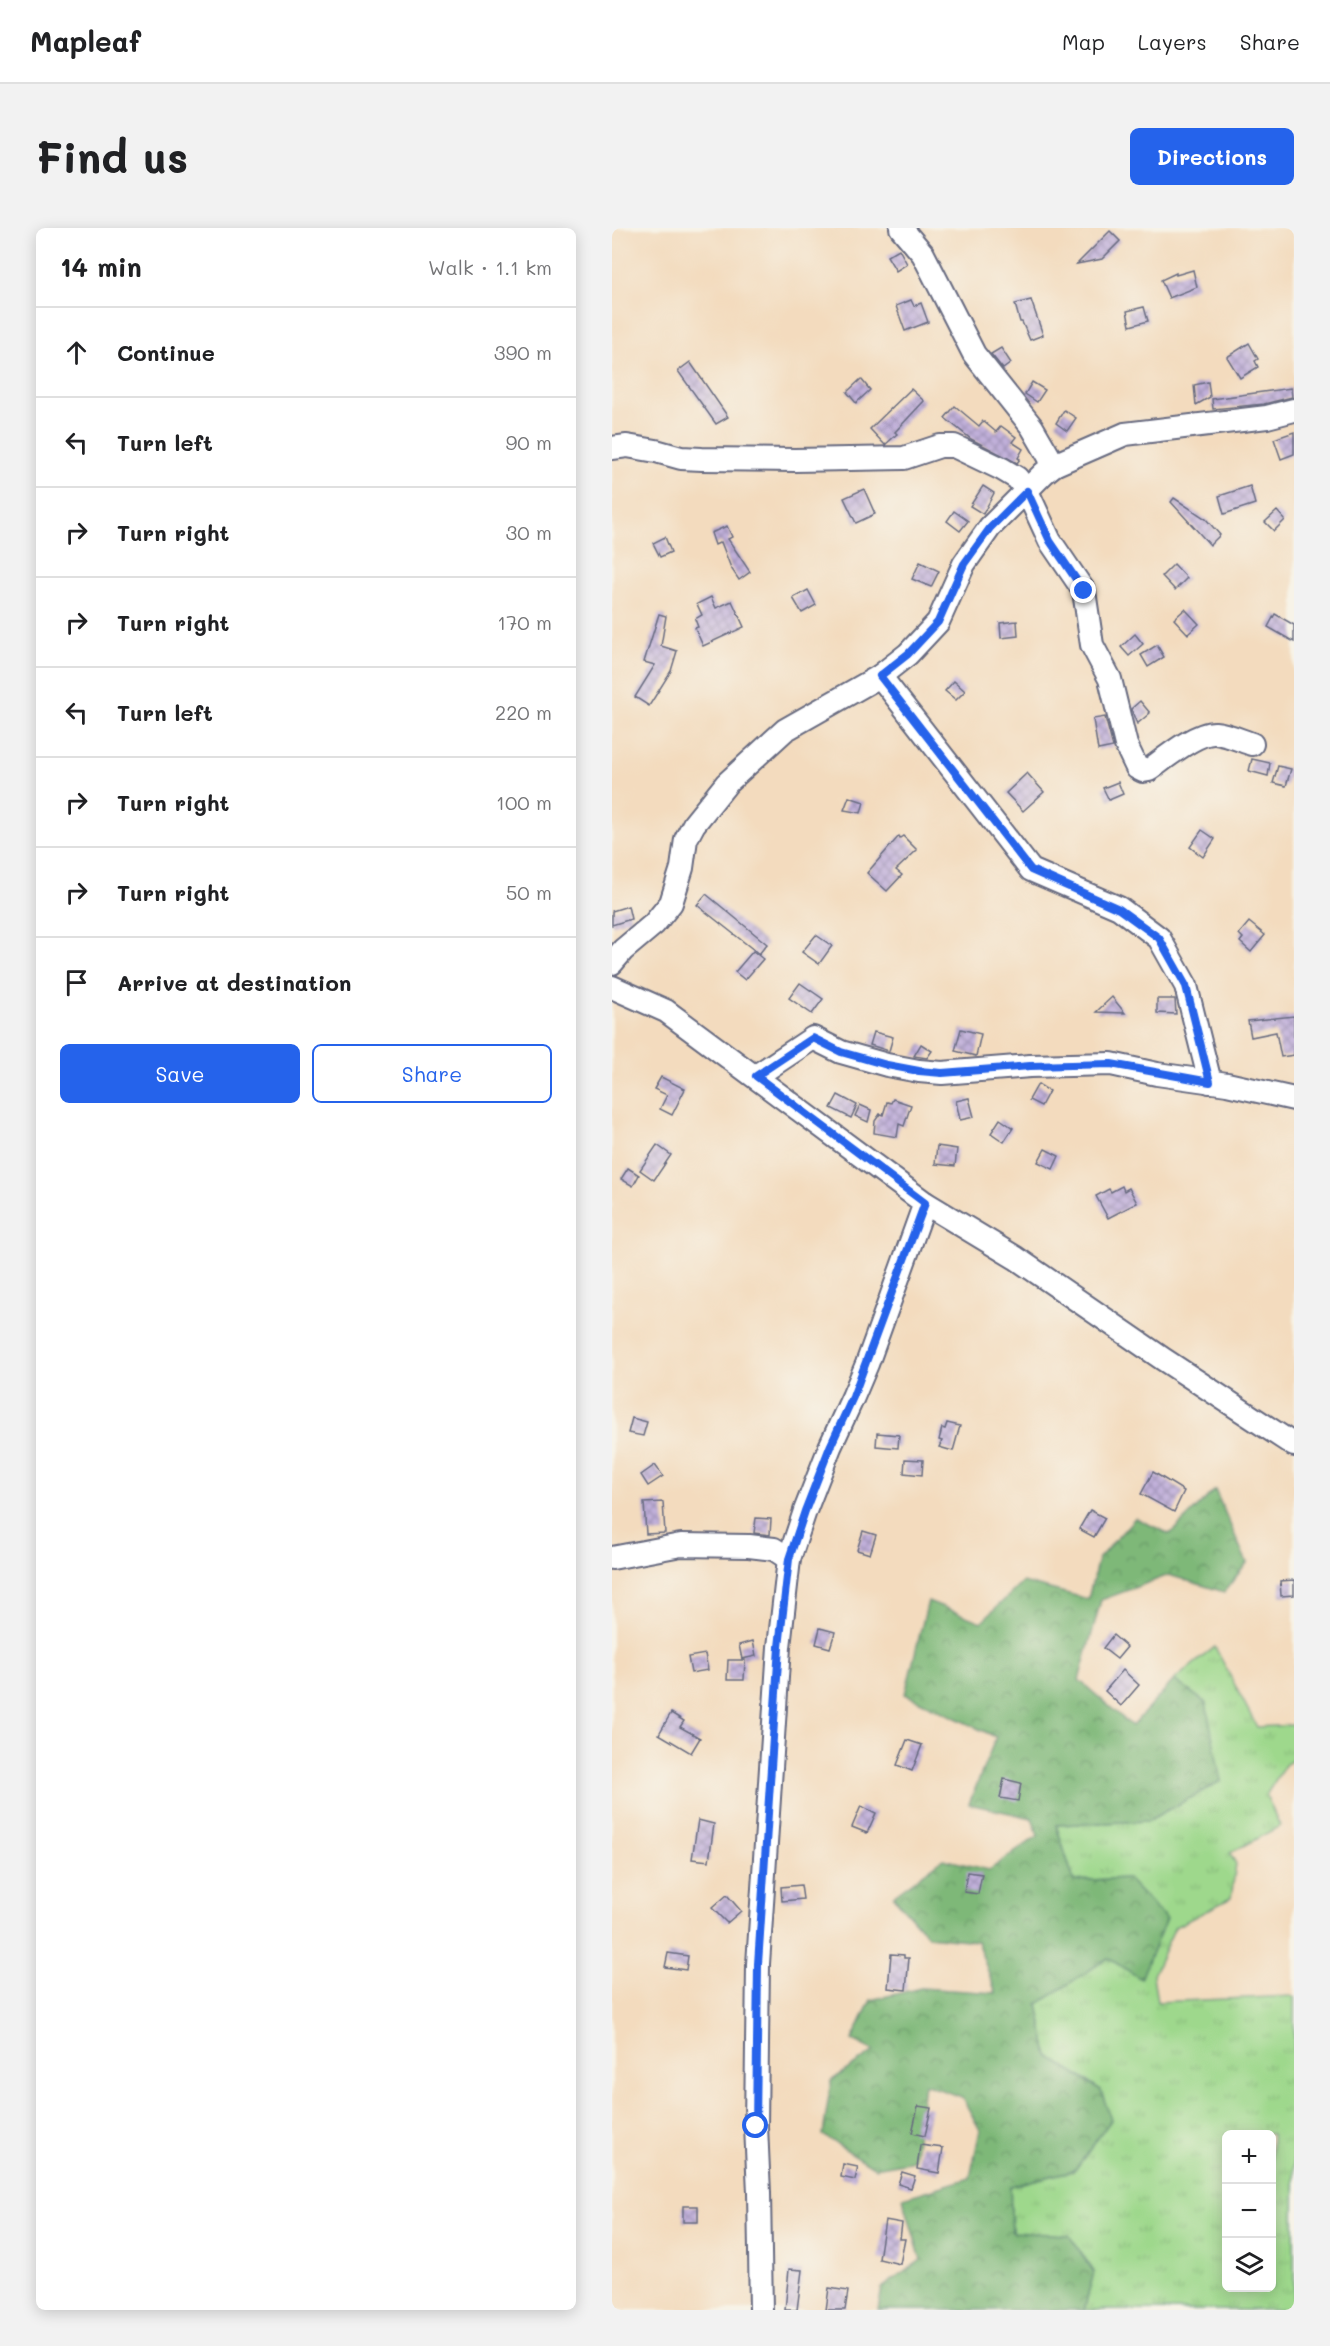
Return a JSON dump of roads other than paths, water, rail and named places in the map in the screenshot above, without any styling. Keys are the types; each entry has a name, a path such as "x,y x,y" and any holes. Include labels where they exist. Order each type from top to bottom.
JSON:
{"street":[{"path":"901,228 923,254 974,354 1032,427 1054,465"},
{"path":"612,963 623,950 654,924 671,903 682,868 686,839 694,824 727,783 785,730 880,676 908,654 938,622 964,564 990,528 1054,465 1125,434 1267,417 1294,410"},
{"path":"612,448 627,446 681,458 795,460 904,458 940,446 954,446 1017,478 1027,491 1050,541 1084,591 1092,645 1110,679 1126,745 1137,768 1143,771 1149,770 1179,748 1208,733 1227,735 1252,744"},
{"path":"880,676 1031,870 1119,909 1159,938 1186,986 1210,1082"},
{"path":"612,987 666,1011 925,1203 1016,1258 1294,1445"},
{"path":"756,1076 813,1038 841,1052 919,1071 942,1073 1030,1066 1111,1064 1294,1099"},
{"path":"761,2310 756,2126 758,1964 779,1647 789,1559 830,1447 863,1372 925,1203"},
{"path":"612,1558 681,1545 749,1546 774,1549 789,1559"}]}
